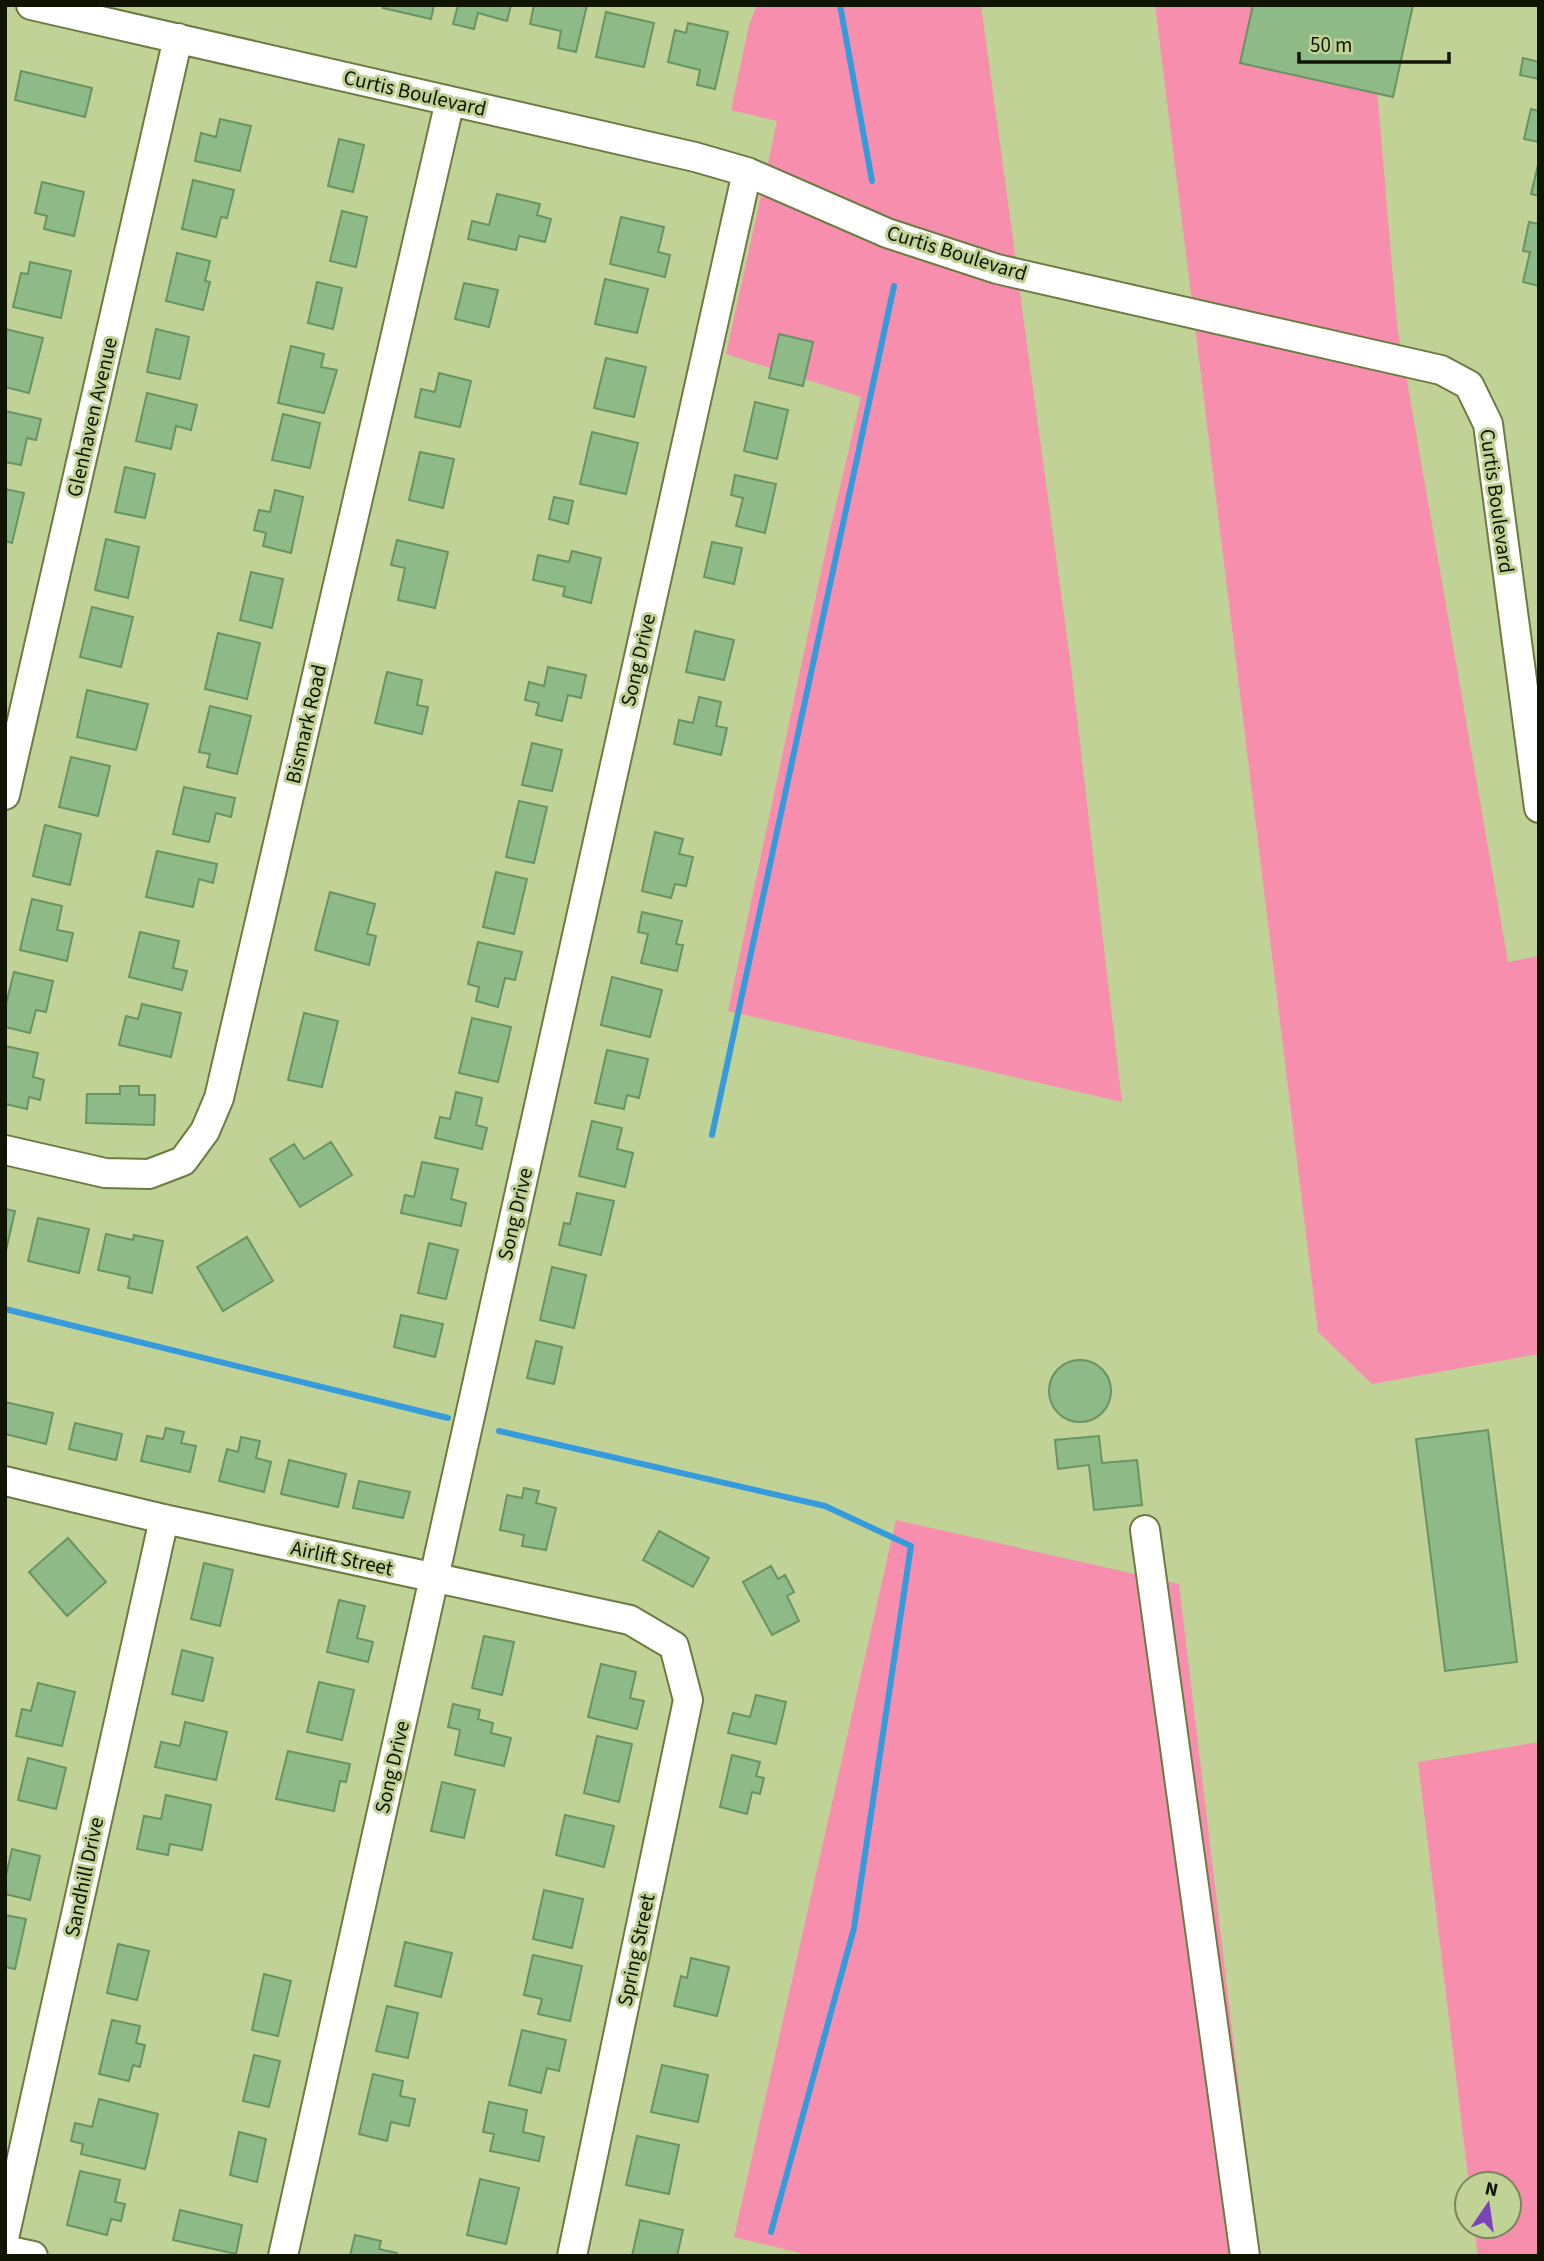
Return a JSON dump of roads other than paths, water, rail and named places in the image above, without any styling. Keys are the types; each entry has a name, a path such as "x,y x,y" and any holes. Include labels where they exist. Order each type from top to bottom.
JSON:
{"street":[{"name":"Curtis Boulevard","path":"31,5 695,157 747,172 887,233 996,269 1440,370 1469,385 1488,424 1539,808"},
{"name":"Glenhaven Avenue","path":"5,795 178,38"},
{"name":"Bismark Road","path":"5,1150 105,1173 149,1174 183,1161 205,1131 219,1098 450,102"},
{"name":"Song Drive","path":"283,2256 747,172"},
{"name":"Airlift Street","path":"5,1481 164,1519 630,1620 674,1646"},
{"name":"Sandhill Drive","path":"5,2234 164,1519"},
{"path":"1145,1530 1245,2256"},
{"name":"Spring Street","path":"572,2256 688,1700 674,1646"},
{"path":"5,2250 33,2256"}],"waterway":[{"path":"840,5 872,181"},
{"path":"712,1135 894,286"},
{"path":"5,1309 448,1418"},
{"path":"499,1431 825,1506 911,1546 854,1928 771,2232"}]}
